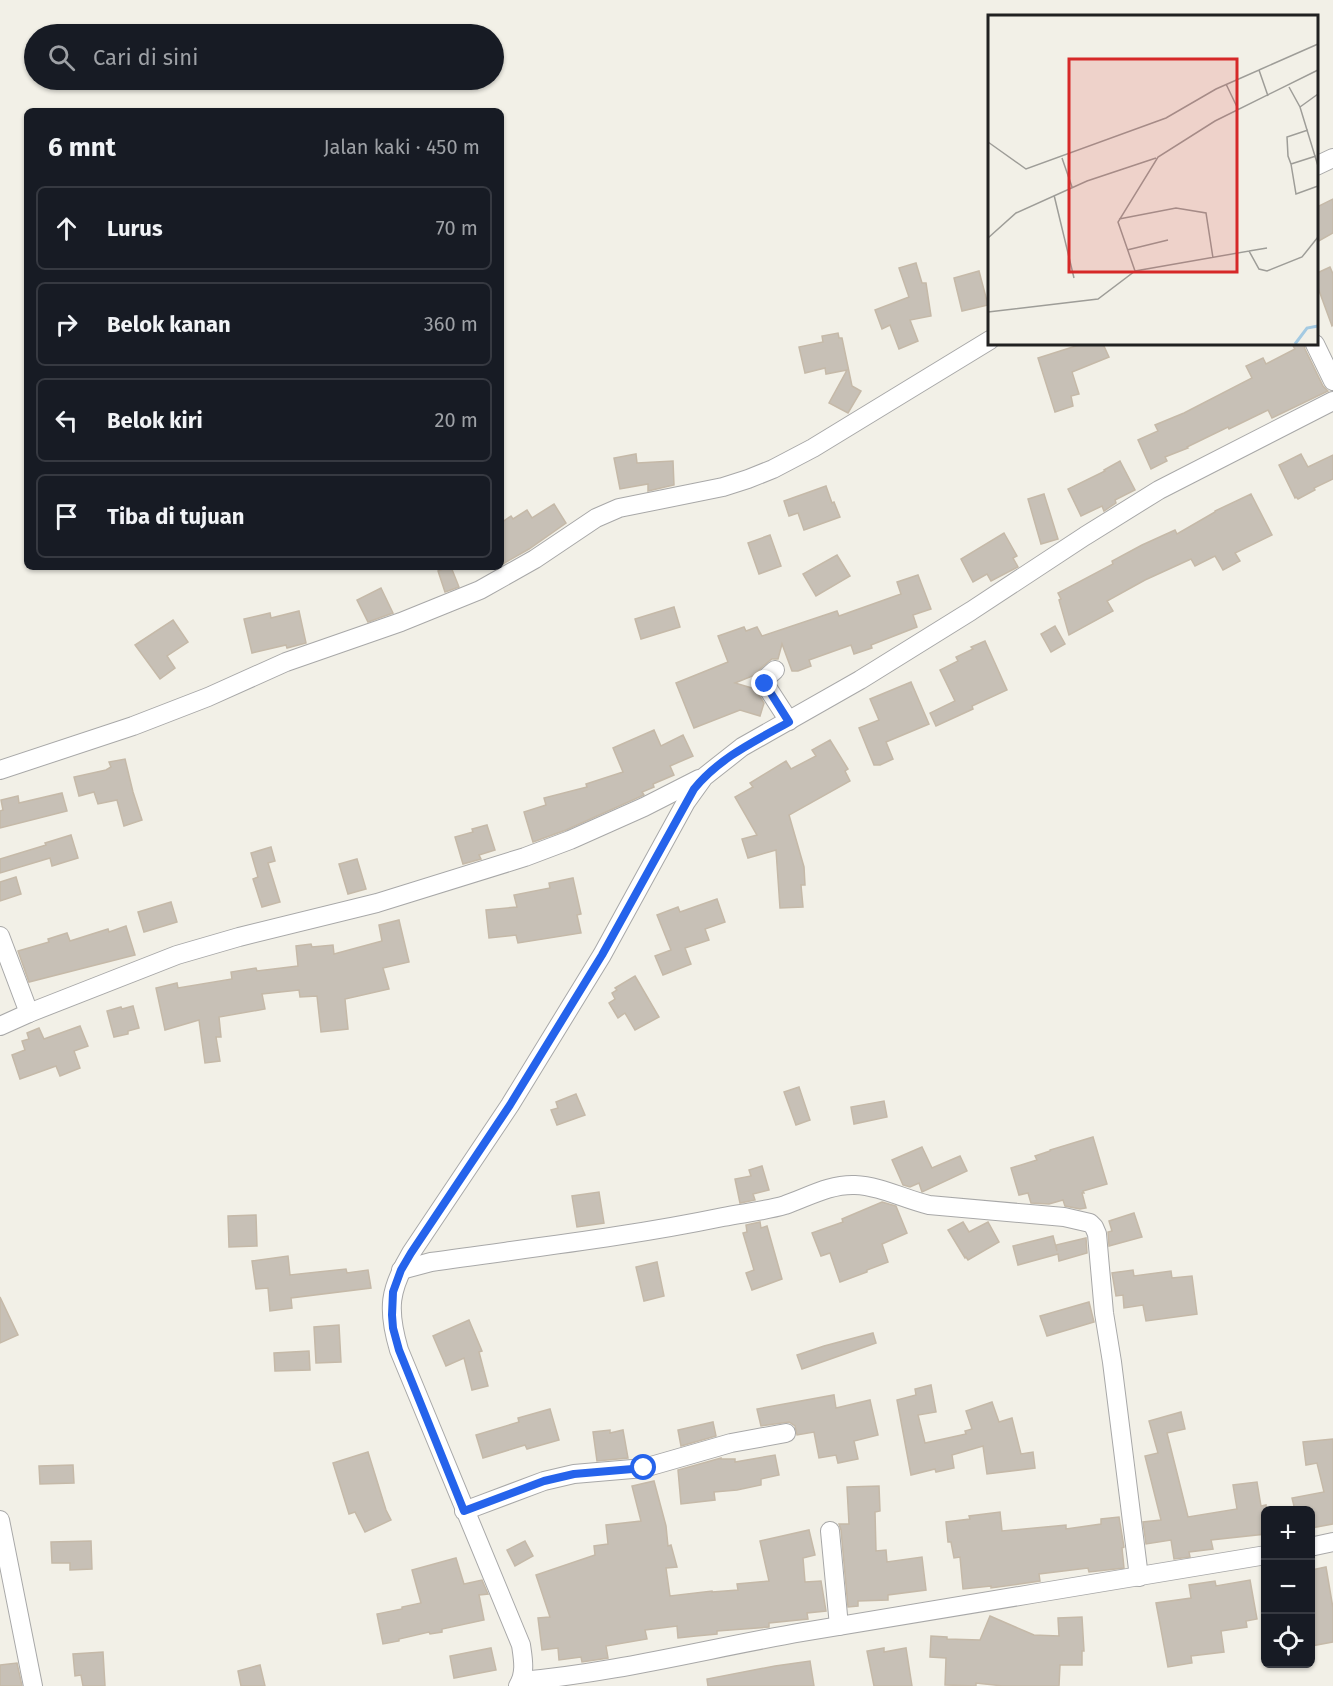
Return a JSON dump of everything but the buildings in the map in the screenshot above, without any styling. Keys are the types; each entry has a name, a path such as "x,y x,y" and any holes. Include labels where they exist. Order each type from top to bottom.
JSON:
{"street":[{"path":"1318,166 1333,158"},
{"path":"0,770 133,726 208,697 286,662 401,622 480,590 535,559 588,523 618,508 723,487 773,469 813,448 988,340"},
{"path":"1315,345 1333,381"},
{"path":"0,1026 177,955 376,903 525,857 613,821 704,777 742,747 789,722 970,611 1159,489 1333,401"},
{"path":"775,670 766,678 765,684 789,722"},
{"path":"519,1683 524,1671 521,1645 399,1350 392,1315 393,1292 401,1270 510,1105 602,955 686,802 704,777"},
{"path":"0,936 29,1013"},
{"path":"401,1270 431,1262 680,1226 784,1205 820,1191 853,1185 870,1187 909,1201 929,1205 1065,1216 1090,1223 1097,1234 1104,1313 1139,1577"},
{"path":"464,1511 544,1481 574,1474 644,1468 724,1444 786,1433"},
{"path":"0,1520 33,1686"},
{"path":"830,1531 840,1626"},
{"path":"1315,1546 1333,1542"},
{"path":"519,1683 564,1677 840,1626 1261,1556"}],"route":[{"path":"644,1468 574,1474 544,1481 464,1511 399,1350 392,1315 393,1292 401,1270 411,1253 510,1105 602,955 694,789 714,768 742,747 789,722 765,684"}]}
